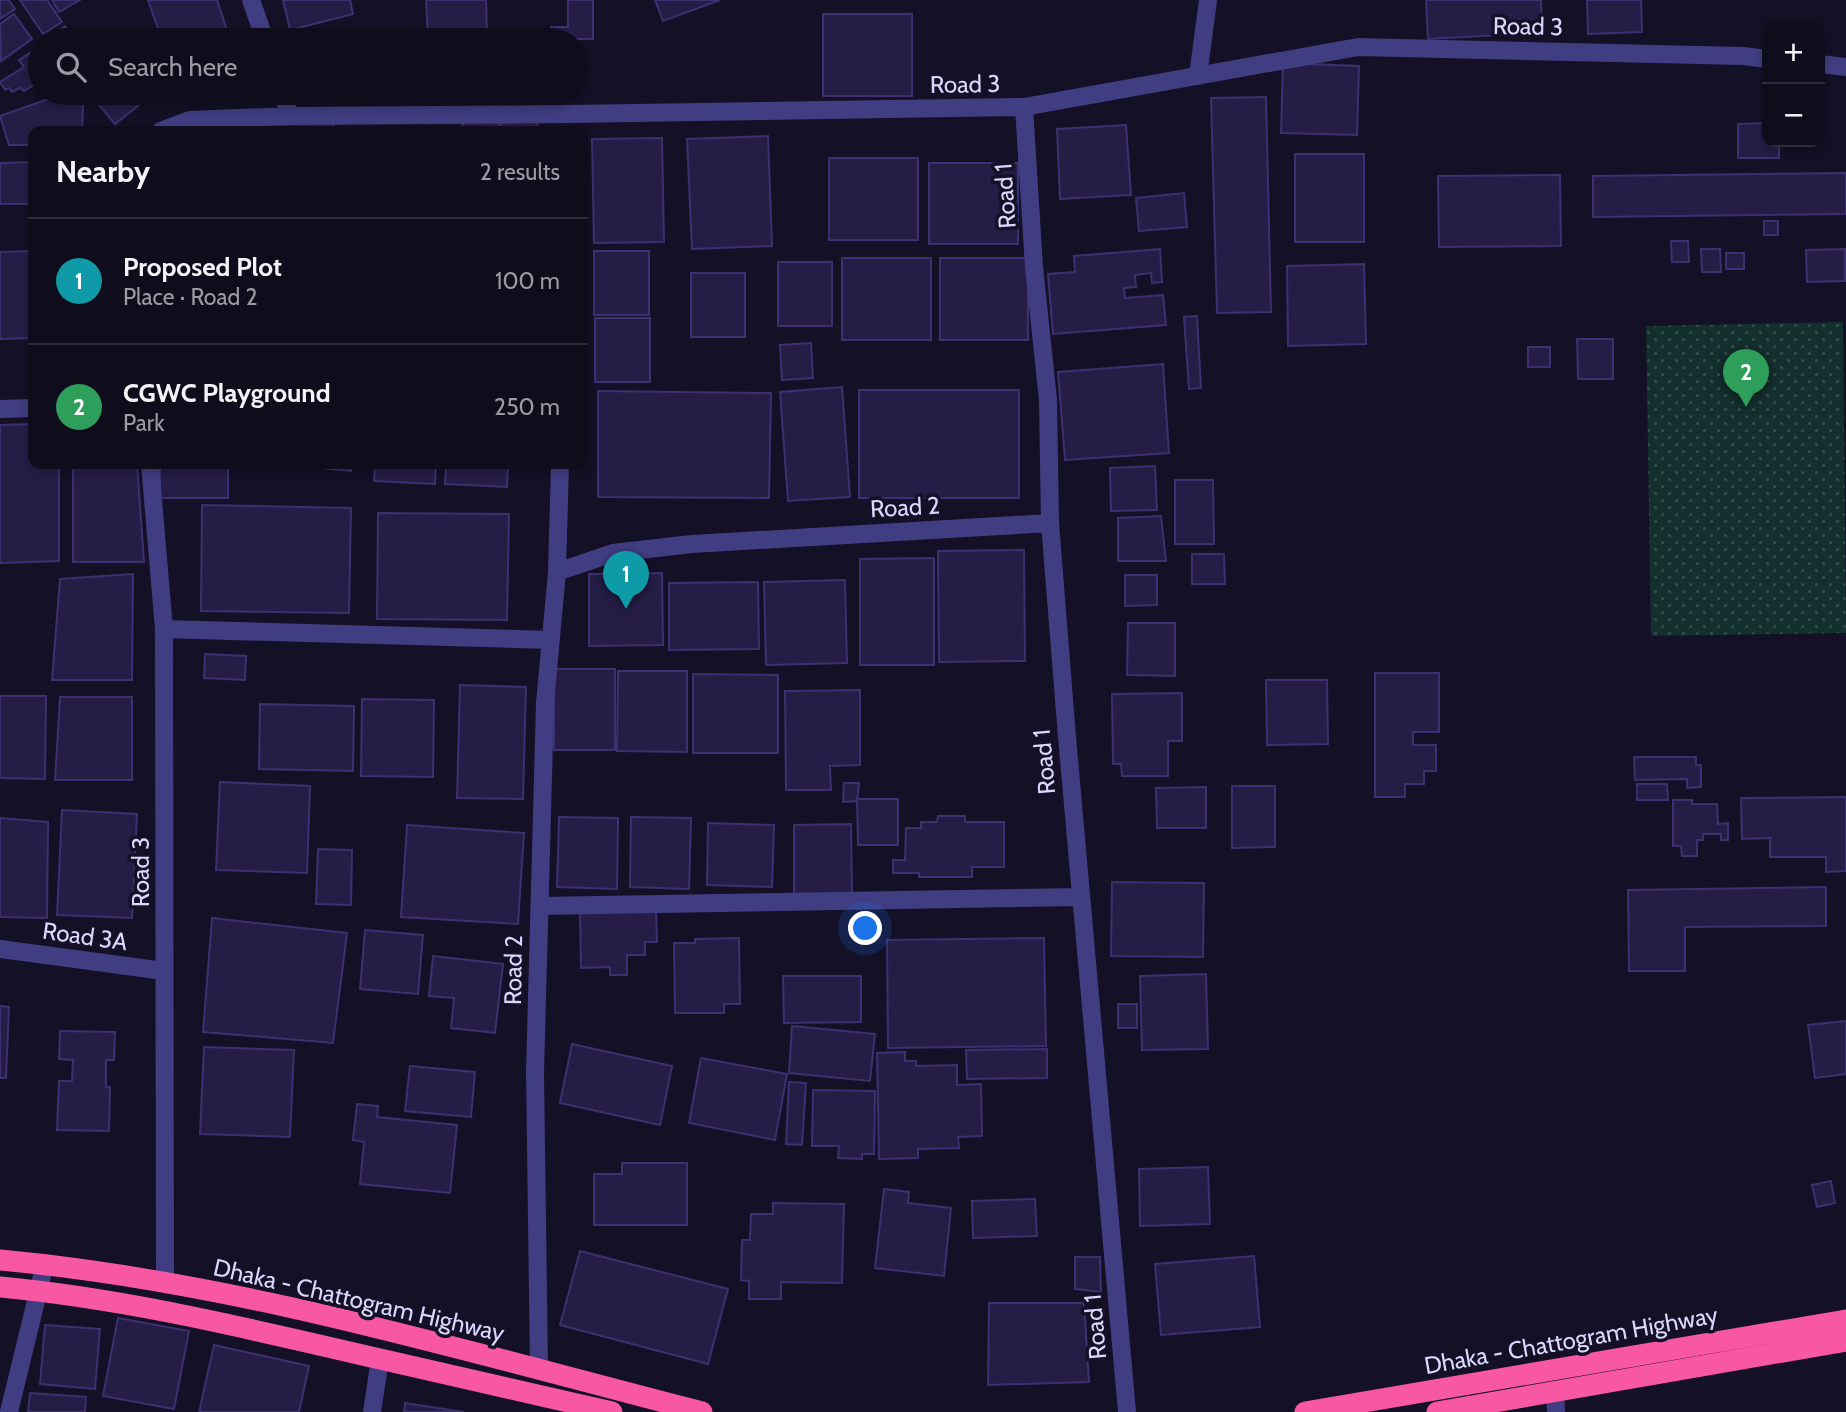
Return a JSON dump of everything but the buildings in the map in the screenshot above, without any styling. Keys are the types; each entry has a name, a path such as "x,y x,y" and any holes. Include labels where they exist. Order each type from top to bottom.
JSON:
{"highway":[{"name":"Dhaka - Chattogram Highway","path":"0,1260 165,1281 328,1317 702,1412"},
{"path":"0,1287 156,1309 267,1332 603,1411"},
{"name":"Dhaka - Chattogram Highway","path":"1305,1412 1846,1320"},
{"path":"1437,1412 1846,1341"}],"street":[{"path":"251,0 261,28"},
{"path":"1198,76 1208,0"},
{"name":"Road 3","path":"174,126 190,120 290,116 569,123 1024,107 1357,47 1762,58"},
{"path":"1825,65 1846,67"},
{"path":"286,105 290,116"},
{"name":"Road 1","path":"1024,107 1034,267 1048,400 1050,523 1080,897 1128,1412"},
{"path":"0,409 28,408"},
{"name":"Road 3","path":"150,469 164,629 165,1281"},
{"name":"Road 2","path":"539,1369 535,1072 545,703 557,572 560,469"},
{"name":"Road 2","path":"557,572 613,553 692,544 1050,523"},
{"path":"164,629 550,640"},
{"path":"540,906 1080,897"},
{"name":"Road 3A","path":"0,949 164,971"},
{"path":"9,1412 45,1264"},
{"path":"372,1412 380,1359"},
{"path":"603,1411 605,1387"},
{"path":"1555,1390 1556,1412"}],"green space":[{"path":"1843,322 1846,633 1651,636 1646,326"}],"place":[{"name":"CGWC Playground","path":"1746,407"},
{"name":"Proposed Plot","path":"626,609"}]}
